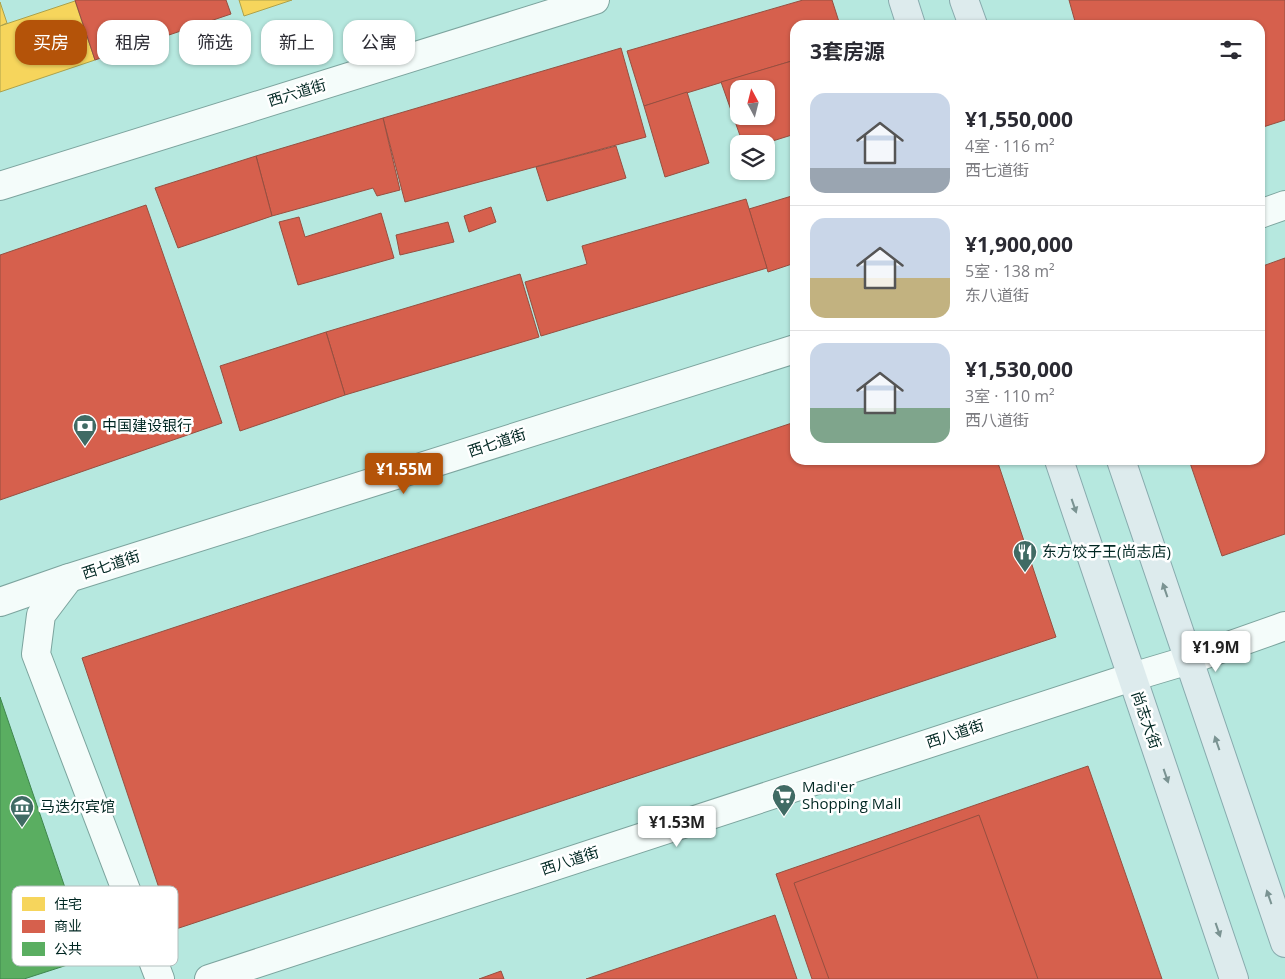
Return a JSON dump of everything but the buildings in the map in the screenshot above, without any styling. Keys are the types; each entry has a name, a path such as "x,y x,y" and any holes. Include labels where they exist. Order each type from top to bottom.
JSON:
{"main road":[{"path":"903,0 910,20"},
{"path":"964,0 970,20"},
{"name":"尚志大街","path":"1061,465 1234,979"},
{"path":"1122,465 1285,943"}],"street":[{"name":"西六道街","path":"0,186 595,0"},
{"path":"1265,212 1285,205"},
{"name":"西七道街","path":"0,602 69,578 790,351"},
{"path":"69,578 41,615 36,654 125,886"},
{"name":"西八道街","path":"209,979 1189,660 1285,626"},
{"path":"155,966 160,979"}],"place":[{"name":"中国建设银行","path":"85,447"},
{"name":"东方饺子王(尚志店)","path":"1025,573"},
{"name":"Madi'er Shopping Mall","path":"784,817"},
{"name":"马迭尔宾馆","path":"22,828"}]}
